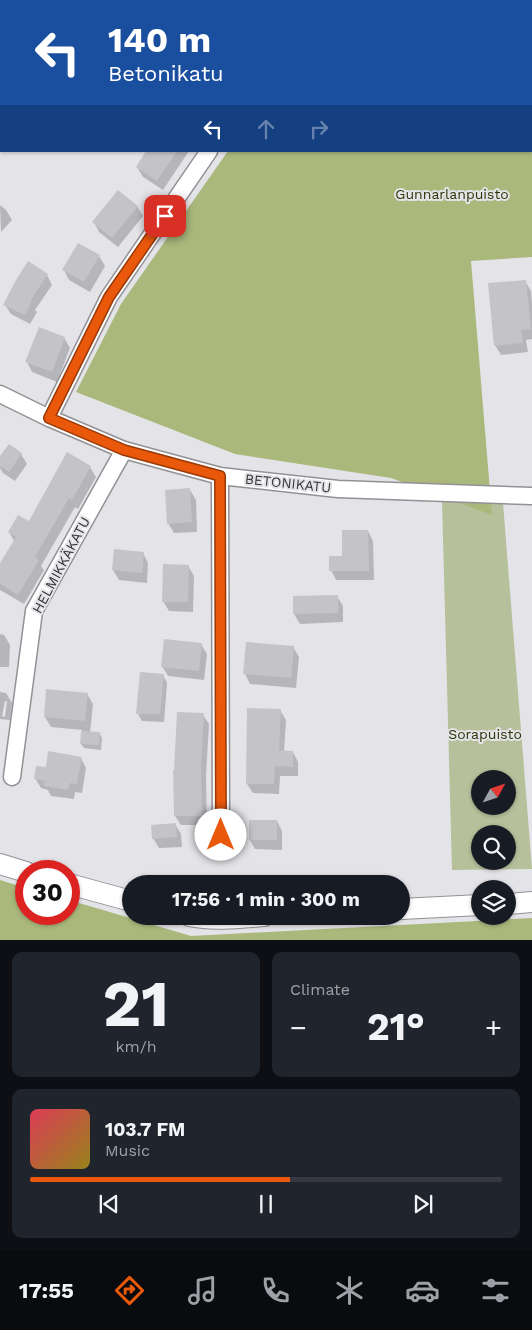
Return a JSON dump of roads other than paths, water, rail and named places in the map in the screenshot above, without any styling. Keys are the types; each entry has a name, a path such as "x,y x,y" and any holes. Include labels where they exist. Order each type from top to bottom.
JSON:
{"street":[{"path":"49,418 109,297 208,152"},
{"name":"BETONIKATU","path":"0,394 49,418 124,450 220,476 338,489 532,496"},
{"name":"HELMIKKÄKATU","path":"12,777 34,611 124,450"},
{"path":"220,476 221,835"},
{"path":"0,864 15,869"},
{"path":"80,887 122,899"},
{"path":"516,903 532,902"},
{"path":"410,909 471,905"}],"park label":[{"name":"Gunnarlanpuisto","path":"452,194"},
{"name":"Sorapuisto","path":"485,734"}]}
